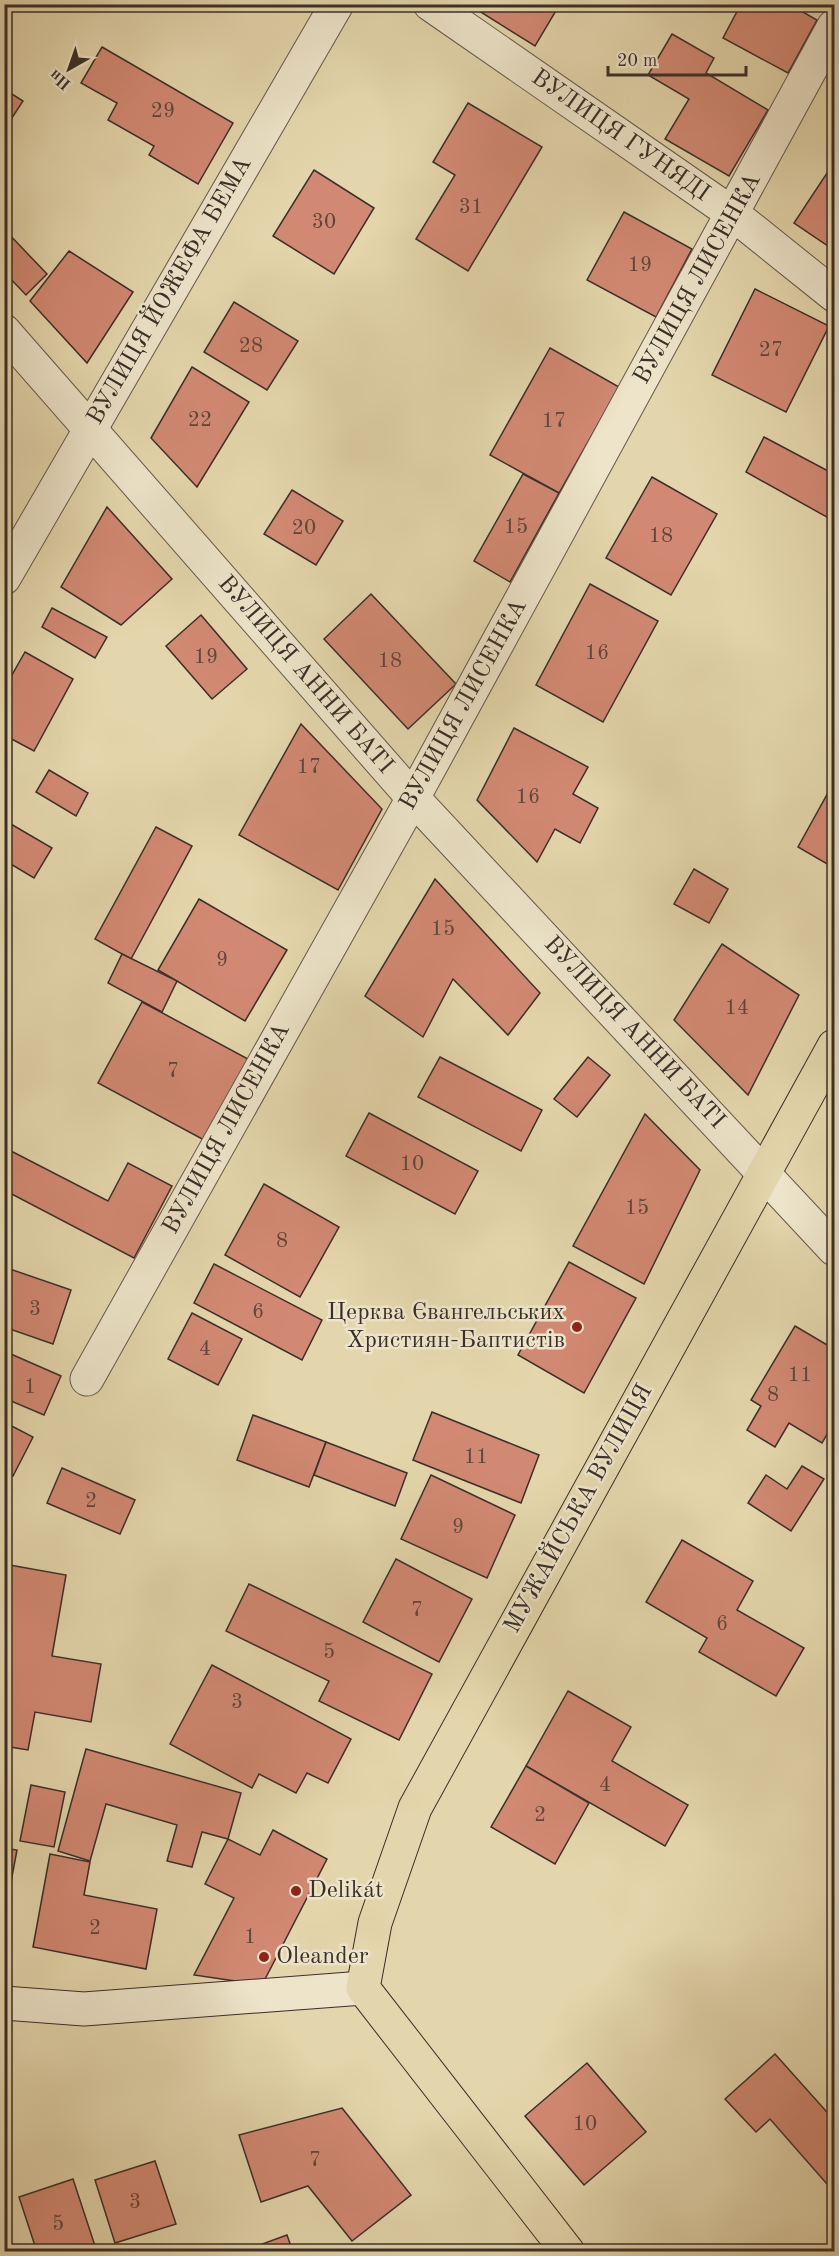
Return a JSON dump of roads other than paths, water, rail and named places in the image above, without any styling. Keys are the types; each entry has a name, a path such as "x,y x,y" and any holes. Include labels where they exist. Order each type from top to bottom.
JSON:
{"highway":[{"name":"МУЖАЙСЬКА ВУЛИЦЯ","path":"363,1988 375,1923 415,1808 834,1046"},
{"path":"363,1988 568,2252"}],"street":[{"name":"ВУЛИЦЯ ЙОЖЕФА БЕМА","path":"4,578 337,4"},
{"name":"ВУЛИЦЯ ГУНЯДІ","path":"430,4 733,214 834,295"},
{"name":"ВУЛИЦЯ ЛИСЕНКА","path":"87,1379 413,798 834,26"},
{"name":"ВУЛИЦЯ АННИ БАТІ","path":"4,332 413,798 834,1249"},
{"path":"4,2003 84,2009 363,1988"}],"place":[{"name":"Церква Євангельських Християн-Баптистів","path":"577,1327"},
{"name":"Delikát","path":"296,1891"},
{"name":"Oleander","path":"264,1957"}]}
